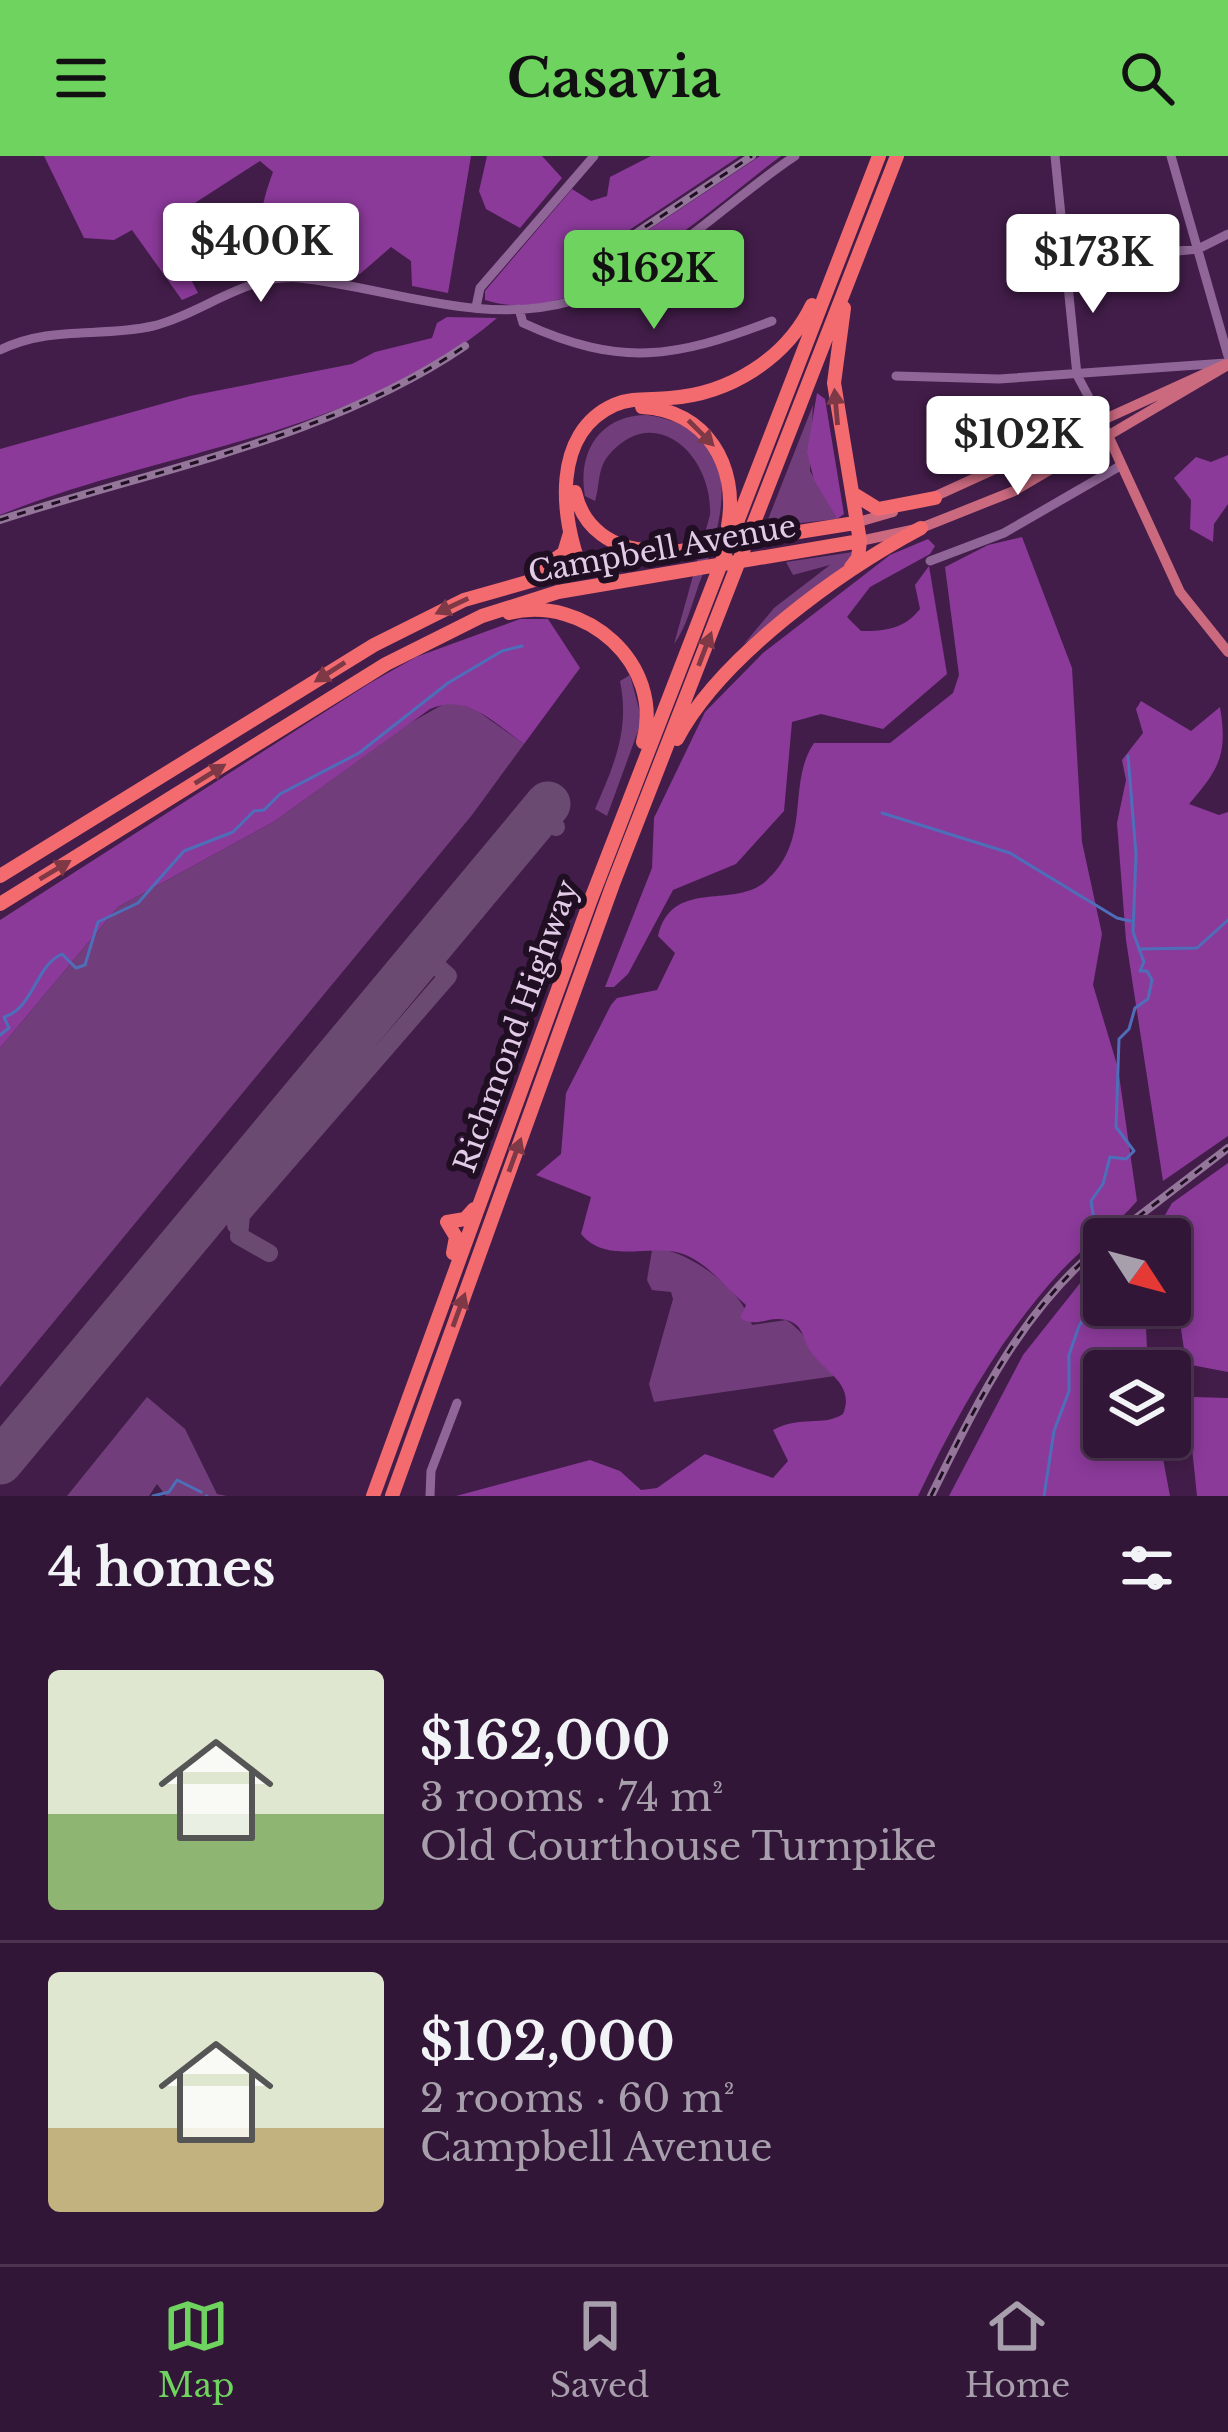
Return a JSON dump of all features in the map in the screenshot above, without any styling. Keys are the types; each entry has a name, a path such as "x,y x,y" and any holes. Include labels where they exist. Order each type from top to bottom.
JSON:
{"highway":[{"path":"715,577 879,156"},
{"path":"632,836 897,156"},
{"path":"632,836 682,729 704,698 858,559 860,541 846,481 834,383 836,346 878,206"},
{"path":"601,584 580,567 571,522 566,466 583,429 617,404 717,388 776,354 804,321 856,214"},
{"path":"681,550 618,545 585,519 573,478 576,462 582,444 610,416 627,409 666,409 687,418 717,448 726,467 731,507 715,577"},
{"path":"846,481 855,500 878,509 934,498"},
{"path":"492,589 554,563 570,541 571,522"},
{"name":"Campbell Avenue","path":"0,876 374,644 492,589 580,567 855,523"},
{"path":"816,599 883,548 921,528"},
{"name":"Campbell Avenue","path":"0,904 436,637 519,602 860,541"},
{"name":"Richmond Highway","path":"374,1496 631,793 715,577"},
{"path":"436,637 520,610 564,613 604,632 639,677 647,709 631,793"},
{"name":"Richmond Highway","path":"397,1496 442,1355 632,836"},
{"path":"398,1426 454,1252 456,1237 447,1222 467,1218 481,1200"}],"main road":[{"name":"Campbell Avenue","path":"855,523 934,498 1228,362"},
{"name":"Campbell Avenue","path":"860,541 921,528 1014,491 1228,362"},
{"path":"1102,422 1180,592 1228,652"}],"street":[{"path":"476,307 480,288 594,156"},
{"path":"0,350 58,332 154,326 262,281 286,278 476,307 519,309 569,302 611,286 794,156"},
{"path":"1055,156 1077,376 1102,422"},
{"path":"896,376 1077,376 1228,362 1171,156"},
{"path":"1067,262 1198,249 1228,234"},
{"path":"519,309 524,323 571,345 628,355 688,351 772,321"},
{"path":"930,561 1004,533 1120,466"},
{"path":"430,1496 431,1472 457,1403"}],"shaded area":[{"path":"44,156 471,156 448,293 412,286 411,261 391,247 360,274 278,263 262,230 262,208 273,172 260,161 184,210 168,235 198,293 182,300 132,230 114,240 84,238"},
{"path":"487,156 542,156 562,178 520,228 486,209 479,191"},
{"path":"651,156 740,156 589,257 588,270 760,156 781,156 681,234 602,283 562,299 523,305 485,300 485,291 572,189 591,201 607,196 610,177"},
{"path":"447,317 497,318 443,358 322,415 0,515 0,449 190,396 352,364 375,352 432,338 437,323"},
{"path":"817,393 825,399 844,514 837,519 814,480 807,452"},
{"path":"813,405 810,471 837,519 765,527"},
{"path":"647,415 679,424 702,438 715,457 721,480 721,505 709,558 674,644 710,515 702,473 677,442 644,433 626,440 604,461 595,501 585,496 583,480 595,439 616,421"},
{"path":"1228,455 1228,504 1214,524 1213,542 1190,529 1191,500 1174,478 1196,457 1211,462"},
{"path":"1022,537 1072,668 1082,842 1102,934 1093,985 1118,1068 1137,1201 1120,1218 1083,1218 1083,1249 999,1350 918,1496 456,1496 590,1460 620,1471 641,1490 657,1488 705,1454 773,1478 788,1461 773,1430 843,1414 846,1403 841,1386 809,1349 796,1325 780,1319 752,1322 740,1318 746,1305 688,1256 661,1250 618,1251 592,1244 581,1234 591,1197 536,1175 561,1154 566,1093 611,1005 617,998 657,990 675,953 658,936 665,918 690,900 752,889 780,865 789,848 801,776 814,743 890,743 953,693 959,675 945,567 988,545"},
{"path":"928,539 935,546 930,554 870,587 847,617 861,631 908,621 920,609 915,585 929,566 947,674 883,729 821,714 792,722 784,811 736,864 673,890 628,974 614,987 605,987 652,868 654,818 705,712 763,653 890,555"},
{"path":"853,552 850,562 744,644 774,608 830,565 793,575 786,562"},
{"path":"520,619 548,619 580,668 524,744 468,707 456,704 430,709 275,821 118,907 0,1048 0,920 370,683 416,657"},
{"path":"630,675 642,720 607,816 595,809 621,731 620,681"},
{"path":"449,701 476,710 524,744 472,815 0,1387 0,1048 118,907 275,821 410,723"},
{"path":"1141,701 1191,731 1220,707 1219,760 1189,804 1219,815 1228,812 1228,1136 1163,1181 1126,940 1117,823 1126,780 1122,760 1143,733 1136,709"},
{"path":"1228,1163 1228,1372 1191,1365 1191,1350 1184,1350 1181,1326 1191,1326 1191,1218 1165,1218 1172,1203"},
{"path":"663,1249 717,1277 739,1300 752,1325 786,1320 835,1376 654,1402 649,1384 673,1299 671,1292 652,1290 647,1280 652,1250"},
{"path":"1083,1279 1083,1326 1146,1326 1147,1350 1083,1350 1083,1458 1163,1458 1170,1496 949,1496 1023,1355"},
{"path":"147,1397 185,1429 217,1494 227,1496 166,1496 157,1484 149,1496 67,1496"},
{"path":"1193,1397 1228,1398 1228,1496 1197,1496"}],"waterway":[{"path":"0,1035 9,1028 4,1017 22,1005 53,960 62,954 76,968 85,965 98,922 138,903 184,851 233,832 280,794 359,753 448,683 502,651 522,646"},
{"path":"1094,1218 1091,1201 1103,1184 1110,1157 1126,1159 1134,1151 1116,1127 1119,1039 1129,1029 1135,1008 1148,999 1152,980 1147,971 1140,971 1144,962 1133,932 1136,854 1128,756"},
{"path":"882,813 1010,853 1117,918 1130,921"},
{"path":"1139,949 1197,948 1228,920"},
{"path":"1044,1496 1054,1431 1069,1391 1069,1355 1083,1320"},
{"path":"153,1496 169,1492 177,1480 201,1492"}],"taxiway":[{"path":"540,813 556,827"},
{"path":"269,1253 239,1236 241,1215 448,976 423,954"},
{"path":"216,1203 229,1196 235,1202 236,1225"}],"runway":[{"path":"0,1462 548,804"}],"railway":[{"path":"600,257 752,156"},
{"path":"0,520 299,428 412,378 465,346"},
{"path":"1136,1218 1228,1148"},
{"path":"931,1496 1004,1360 1048,1298 1083,1262"}]}
